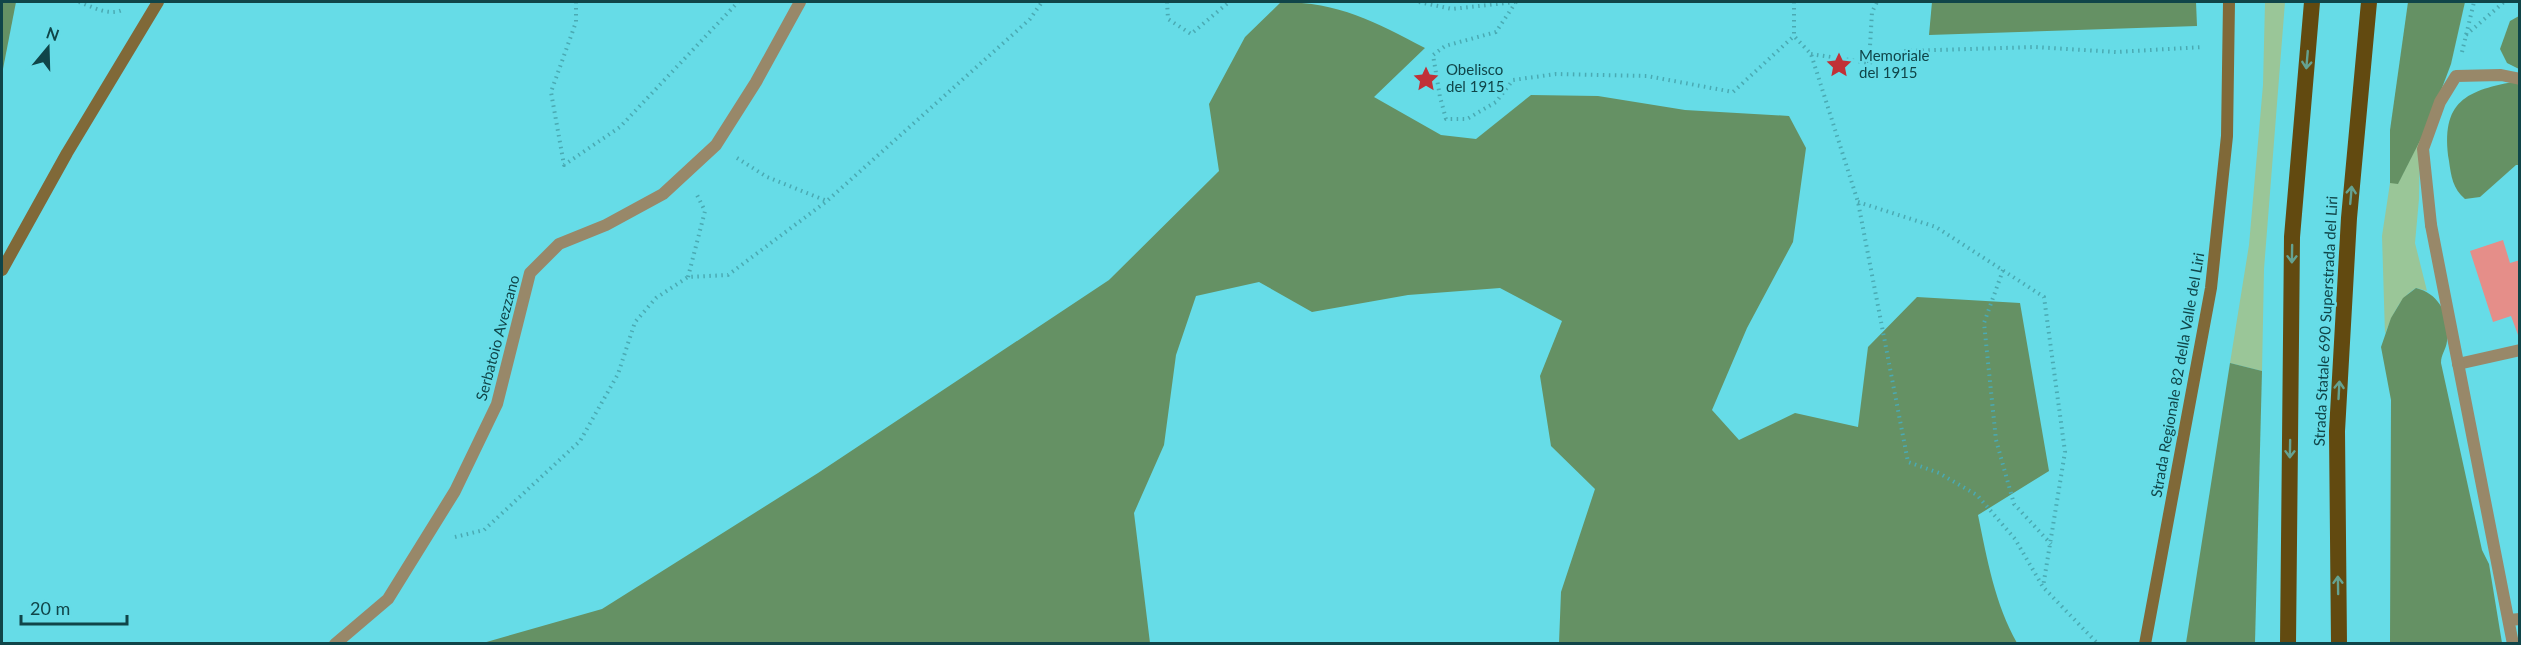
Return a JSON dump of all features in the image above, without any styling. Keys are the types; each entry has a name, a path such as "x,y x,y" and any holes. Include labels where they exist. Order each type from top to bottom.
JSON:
{"highway":[{"name":"Strada Statale 690 Superstrada del Liri","path":"2288,644 2292,237 2312,2"},
{"name":"Strada Statale 690 Superstrada del Liri","path":"2339,644 2337,431 2349,218 2369,2"}],"main road":[{"path":"2,270 67,153 158,2"},
{"name":"Strada Regionale 82 della Valle del Liri","path":"2145,644 2211,288 2227,136 2229,2"}],"street":[{"name":"Serbatoio Avezzano","path":"335,644 388,599 455,491 497,404 530,273 559,244 606,225 663,194 716,145 756,82 800,2"},
{"path":"2513,644 2514,620 2458,364 2431,225 2423,149 2440,102 2456,76 2500,75 2520,79"},
{"path":"2458,364 2520,350"}],"path":[{"path":"79,2 100,10 119,12 128,7"},
{"path":"576,2 576,22 551,92 564,165 620,127 738,2"},
{"path":"422,544 484,530 580,441 618,374 635,322 656,298 688,277 728,275 827,201 1030,19 1042,2"},
{"path":"1167,2 1168,18 1191,34 1229,2"},
{"path":"1419,2 1452,9 1516,2"},
{"path":"1516,2 1497,32 1445,46 1433,55 1446,119 1467,119 1496,102 1513,80 1557,74 1647,76 1733,92 1794,36"},
{"path":"1794,2 1794,36 1811,54 1858,202 1908,462 1939,473 1977,495 2015,540 2043,587 2098,644"},
{"path":"1869,63 1872,12 1877,2"},
{"path":"2456,76 2474,2"},
{"path":"2466,35 2504,2"},
{"path":"1811,54 1869,63 1904,51 2035,48 2116,52 2202,48 2229,16"},
{"path":"716,145 767,177 827,201"},
{"path":"686,173 705,212 688,277"},
{"path":"1858,202 1936,227 2044,297 2065,452 2043,587"},
{"path":"2002,270 1984,322 1996,440 2014,504 2051,544"}],"green space":[{"path":"2,2 16,2 2,74"},
{"path":"1281,2 1321,6 1356,15 1425,48 1374,97 1441,135 1476,139 1531,95 1598,96 1685,110 1789,116 1806,148 1793,242 1747,328 1712,410 1739,440 1795,413 1858,427 1868,347 1917,297 2020,303 2049,471 1978,515 1997,597 2017,643 1559,643 1561,592 1595,489 1551,446 1540,376 1562,321 1500,288 1408,295 1312,312 1259,282 1196,296 1176,355 1164,445 1134,513 1150,643 483,643 602,609 818,473 1109,280 1219,171 1209,104 1245,37"},
{"path":"1932,2 2196,2 2197,26 1929,35"},
{"path":"2265,2 2285,2 2264,269 2262,371 2230,363 2249,245 2263,85"},
{"path":"2408,2 2465,2 2451,64 2428,125 2398,184 2390,183 2390,130"},
{"path":"2520,16 2519,69 2507,63 2500,49 2510,21"},
{"path":"2519,81 2519,165 2516,165 2480,197 2465,199 2455,187 2449,161 2447,141 2453,112 2471,94"},
{"path":"2420,139 2419,199 2415,243 2427,291 2416,288 2405,297 2397,308 2385,334 2382,236 2390,183 2398,183"},
{"path":"2416,288 2431,295 2437,301 2442,307 2447,323 2447,341 2441,363 2482,550 2489,564 2502,643 2390,643 2391,400 2381,347 2391,318 2403,298"},
{"path":"2230,363 2262,371 2255,643 2186,643"}],"building":[{"path":"2503,240 2510,263 2520,260 2520,335 2518,335 2511,316 2493,322 2470,251"}],"place":[{"name":"Memoriale del 1915","path":"1839,65"},
{"name":"Obelisco del 1915","path":"1426,79"}]}
